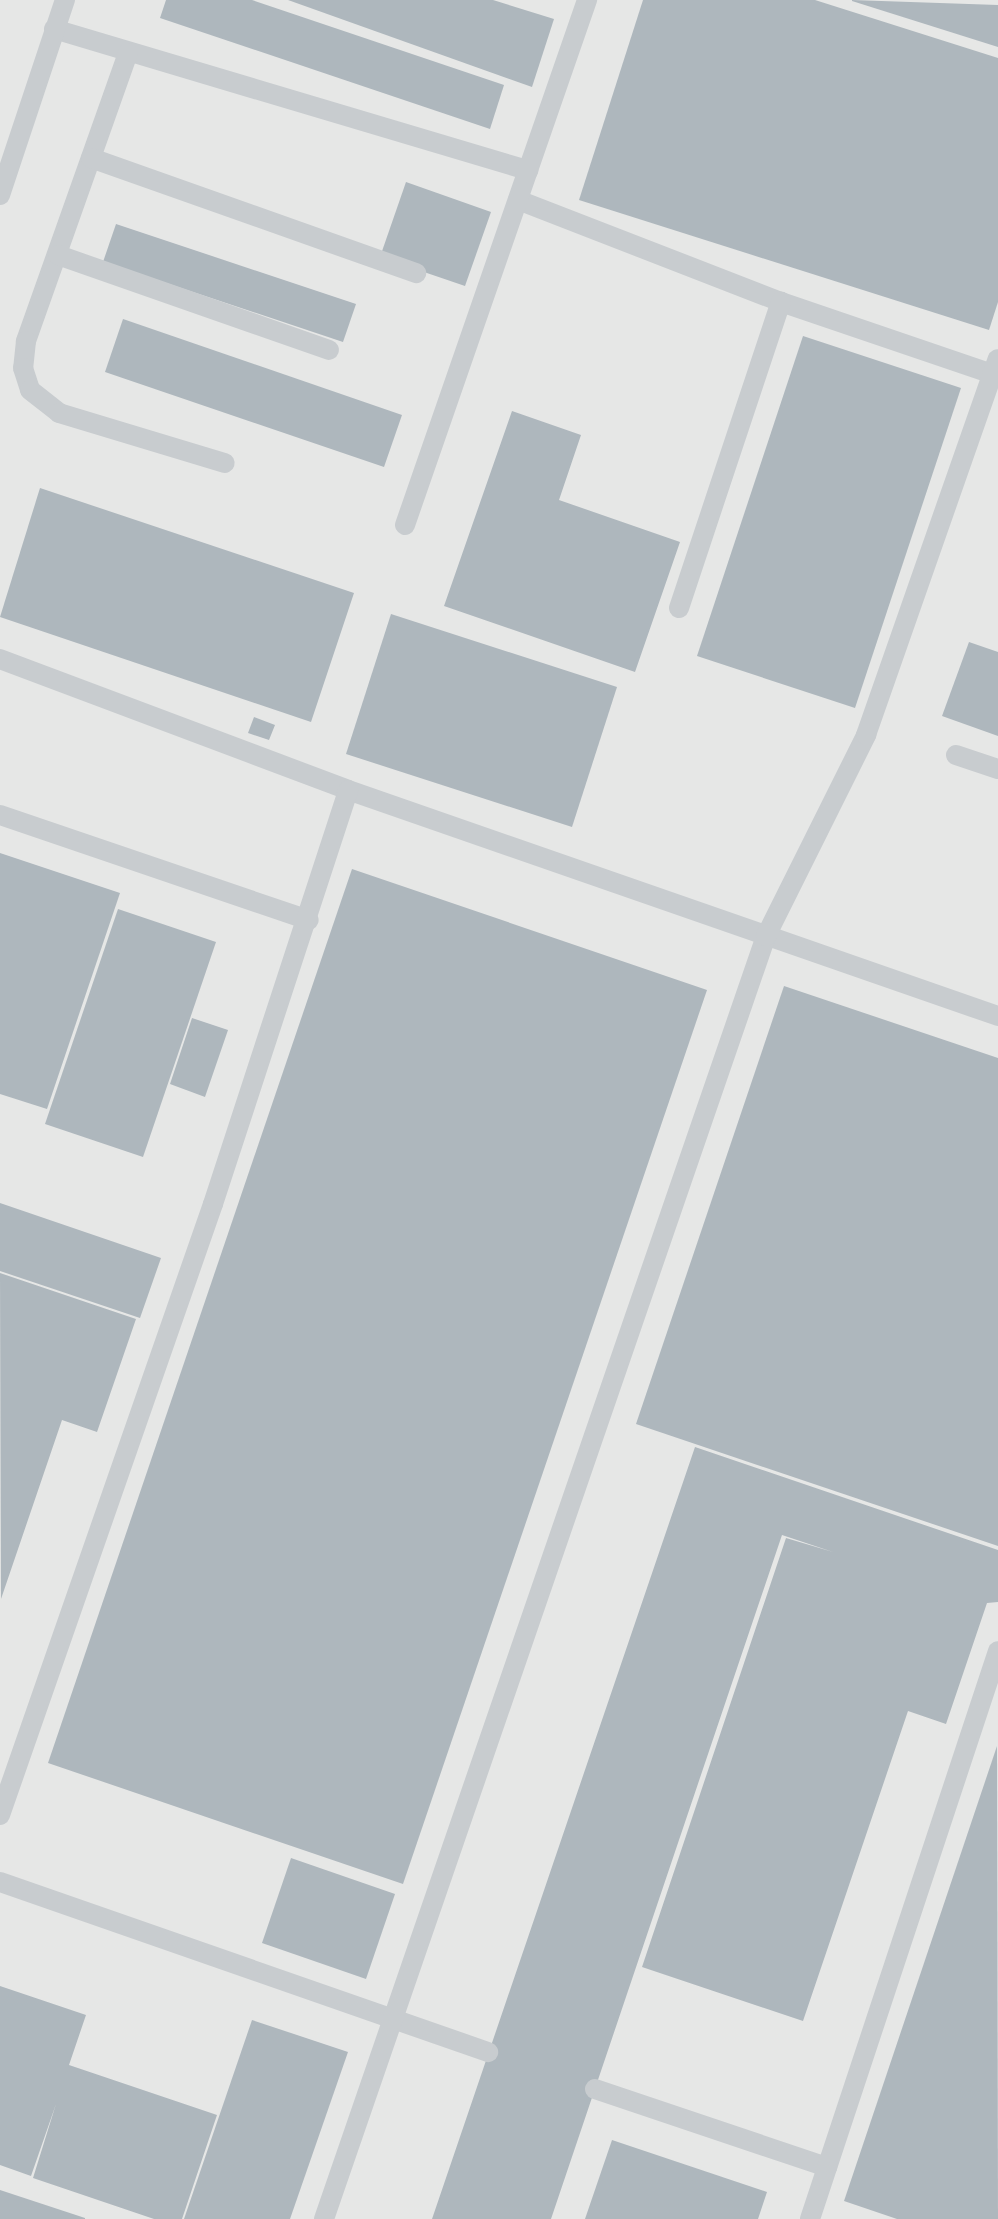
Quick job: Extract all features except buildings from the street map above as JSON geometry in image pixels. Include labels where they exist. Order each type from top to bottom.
[{"type":"lane","points":[[0,195],[65,0]]},
{"type":"lane","points":[[406,524],[586,0]]},
{"type":"lane","points":[[54,29],[528,170]]},
{"type":"lane","points":[[128,53],[26,340],[22,368],[30,390],[59,413],[226,463]]},
{"type":"lane","points":[[91,158],[416,272]]},
{"type":"lane","points":[[324,2219],[766,936],[866,736],[995,366],[781,302],[518,200]]},
{"type":"lane","points":[[58,254],[329,350]]},
{"type":"lane","points":[[678,608],[781,302]]},
{"type":"lane","points":[[0,659],[348,790],[998,1016]]},
{"type":"lane","points":[[956,755],[998,769]]},
{"type":"lane","points":[[0,1815],[310,920],[348,790]]},
{"type":"lane","points":[[0,815],[310,920]]},
{"type":"lane","points":[[810,2219],[998,1651]]},
{"type":"lane","points":[[0,1882],[488,2052]]},
{"type":"lane","points":[[595,2088],[827,2167]]},
{"type":"shaded area","points":[[0,0],[998,0],[998,2219],[0,2219]]}]
